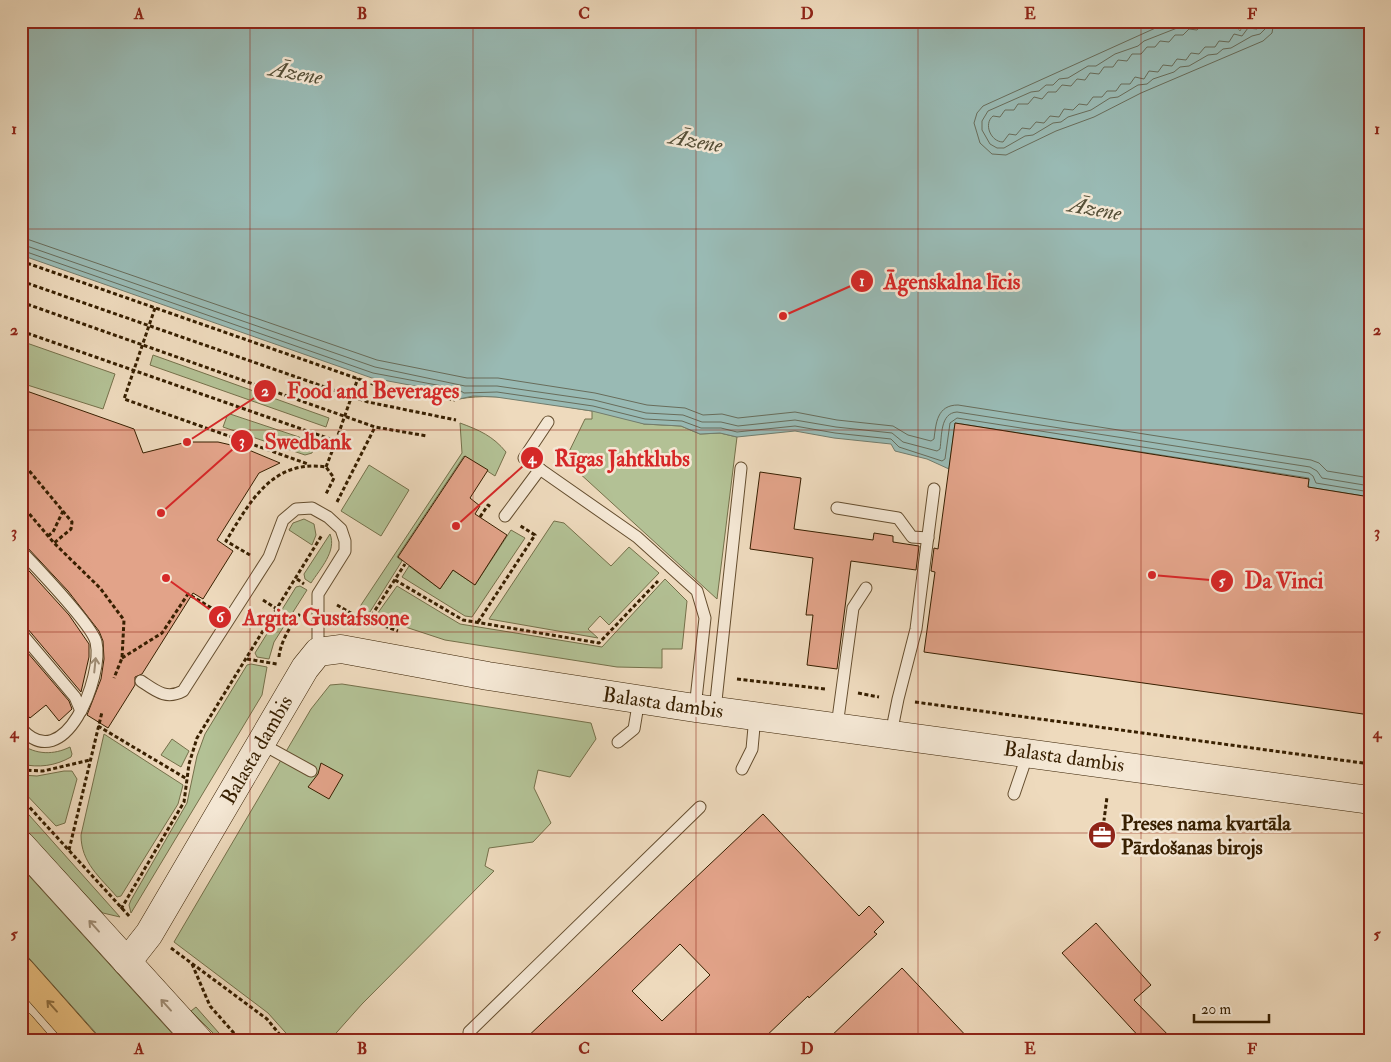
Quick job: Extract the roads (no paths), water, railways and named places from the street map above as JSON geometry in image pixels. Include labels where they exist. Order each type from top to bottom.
[{"type":"main road","points":[[21,971],[83,1041]]},
{"type":"main road","points":[[21,1025],[35,1041]]},
{"type":"street","name":"Balasta dambis","points":[[127,962],[149,934],[305,668],[318,652],[341,649],[488,676],[705,709],[1370,800]]},
{"type":"street","points":[[21,845],[199,1041]]},
{"type":"lane","points":[[548,422],[524,458],[637,537],[697,591],[705,618],[705,709]]},
{"type":"lane","points":[[705,709],[741,468]]},
{"type":"lane","points":[[505,516],[540,469]]},
{"type":"lane","points":[[891,734],[916,629],[934,489]]},
{"type":"lane","points":[[140,681],[159,694],[173,696],[183,691],[269,557],[283,520],[296,509],[312,508],[328,517],[341,529],[345,541],[345,551],[318,594],[318,652]]},
{"type":"lane","points":[[837,508],[898,518],[912,536],[928,538]]},
{"type":"lane","points":[[21,551],[83,621],[96,642],[96,668],[88,698],[73,727],[62,736],[47,741],[37,740],[21,728]]},
{"type":"lane","points":[[837,726],[853,608],[866,588]]},
{"type":"lane","points":[[21,633],[75,697],[81,711]]},
{"type":"lane","points":[[618,742],[634,729],[639,699]]},
{"type":"lane","points":[[742,769],[752,749],[756,716]]},
{"type":"lane","points":[[262,744],[311,771]]},
{"type":"lane","points":[[1014,794],[1028,752]]},
{"type":"lane","points":[[470,1041],[469,1032],[700,807]]},
{"type":"water","name":"Āzene","points":[[21,21],[1233,21],[1240,31],[1242,27],[1240,21],[1250,21],[1254,25],[1256,21],[1370,21],[1370,497],[1308,487],[1309,478],[955,423],[949,469],[927,459],[895,451],[891,444],[834,438],[795,431],[737,437],[720,433],[700,434],[681,426],[644,424],[592,411],[496,397],[473,396],[459,399],[458,394],[372,378],[21,255]]},
{"type":"place","name":"Āgenskalna līcis","points":[[783,316]]},
{"type":"place","name":"Food and Beverages","points":[[187,442]]},
{"type":"place","name":"Swedbank","points":[[161,513]]},
{"type":"place","name":"Rīgas Jahtklubs","points":[[456,526]]},
{"type":"place","name":"Da Vinci","points":[[1152,575]]},
{"type":"place","name":"Argita Gustafssone","points":[[166,578]]},
{"type":"place","name":"Preses nama kvartāla Pārdošanas birojs","points":[[1102,835]]}]
